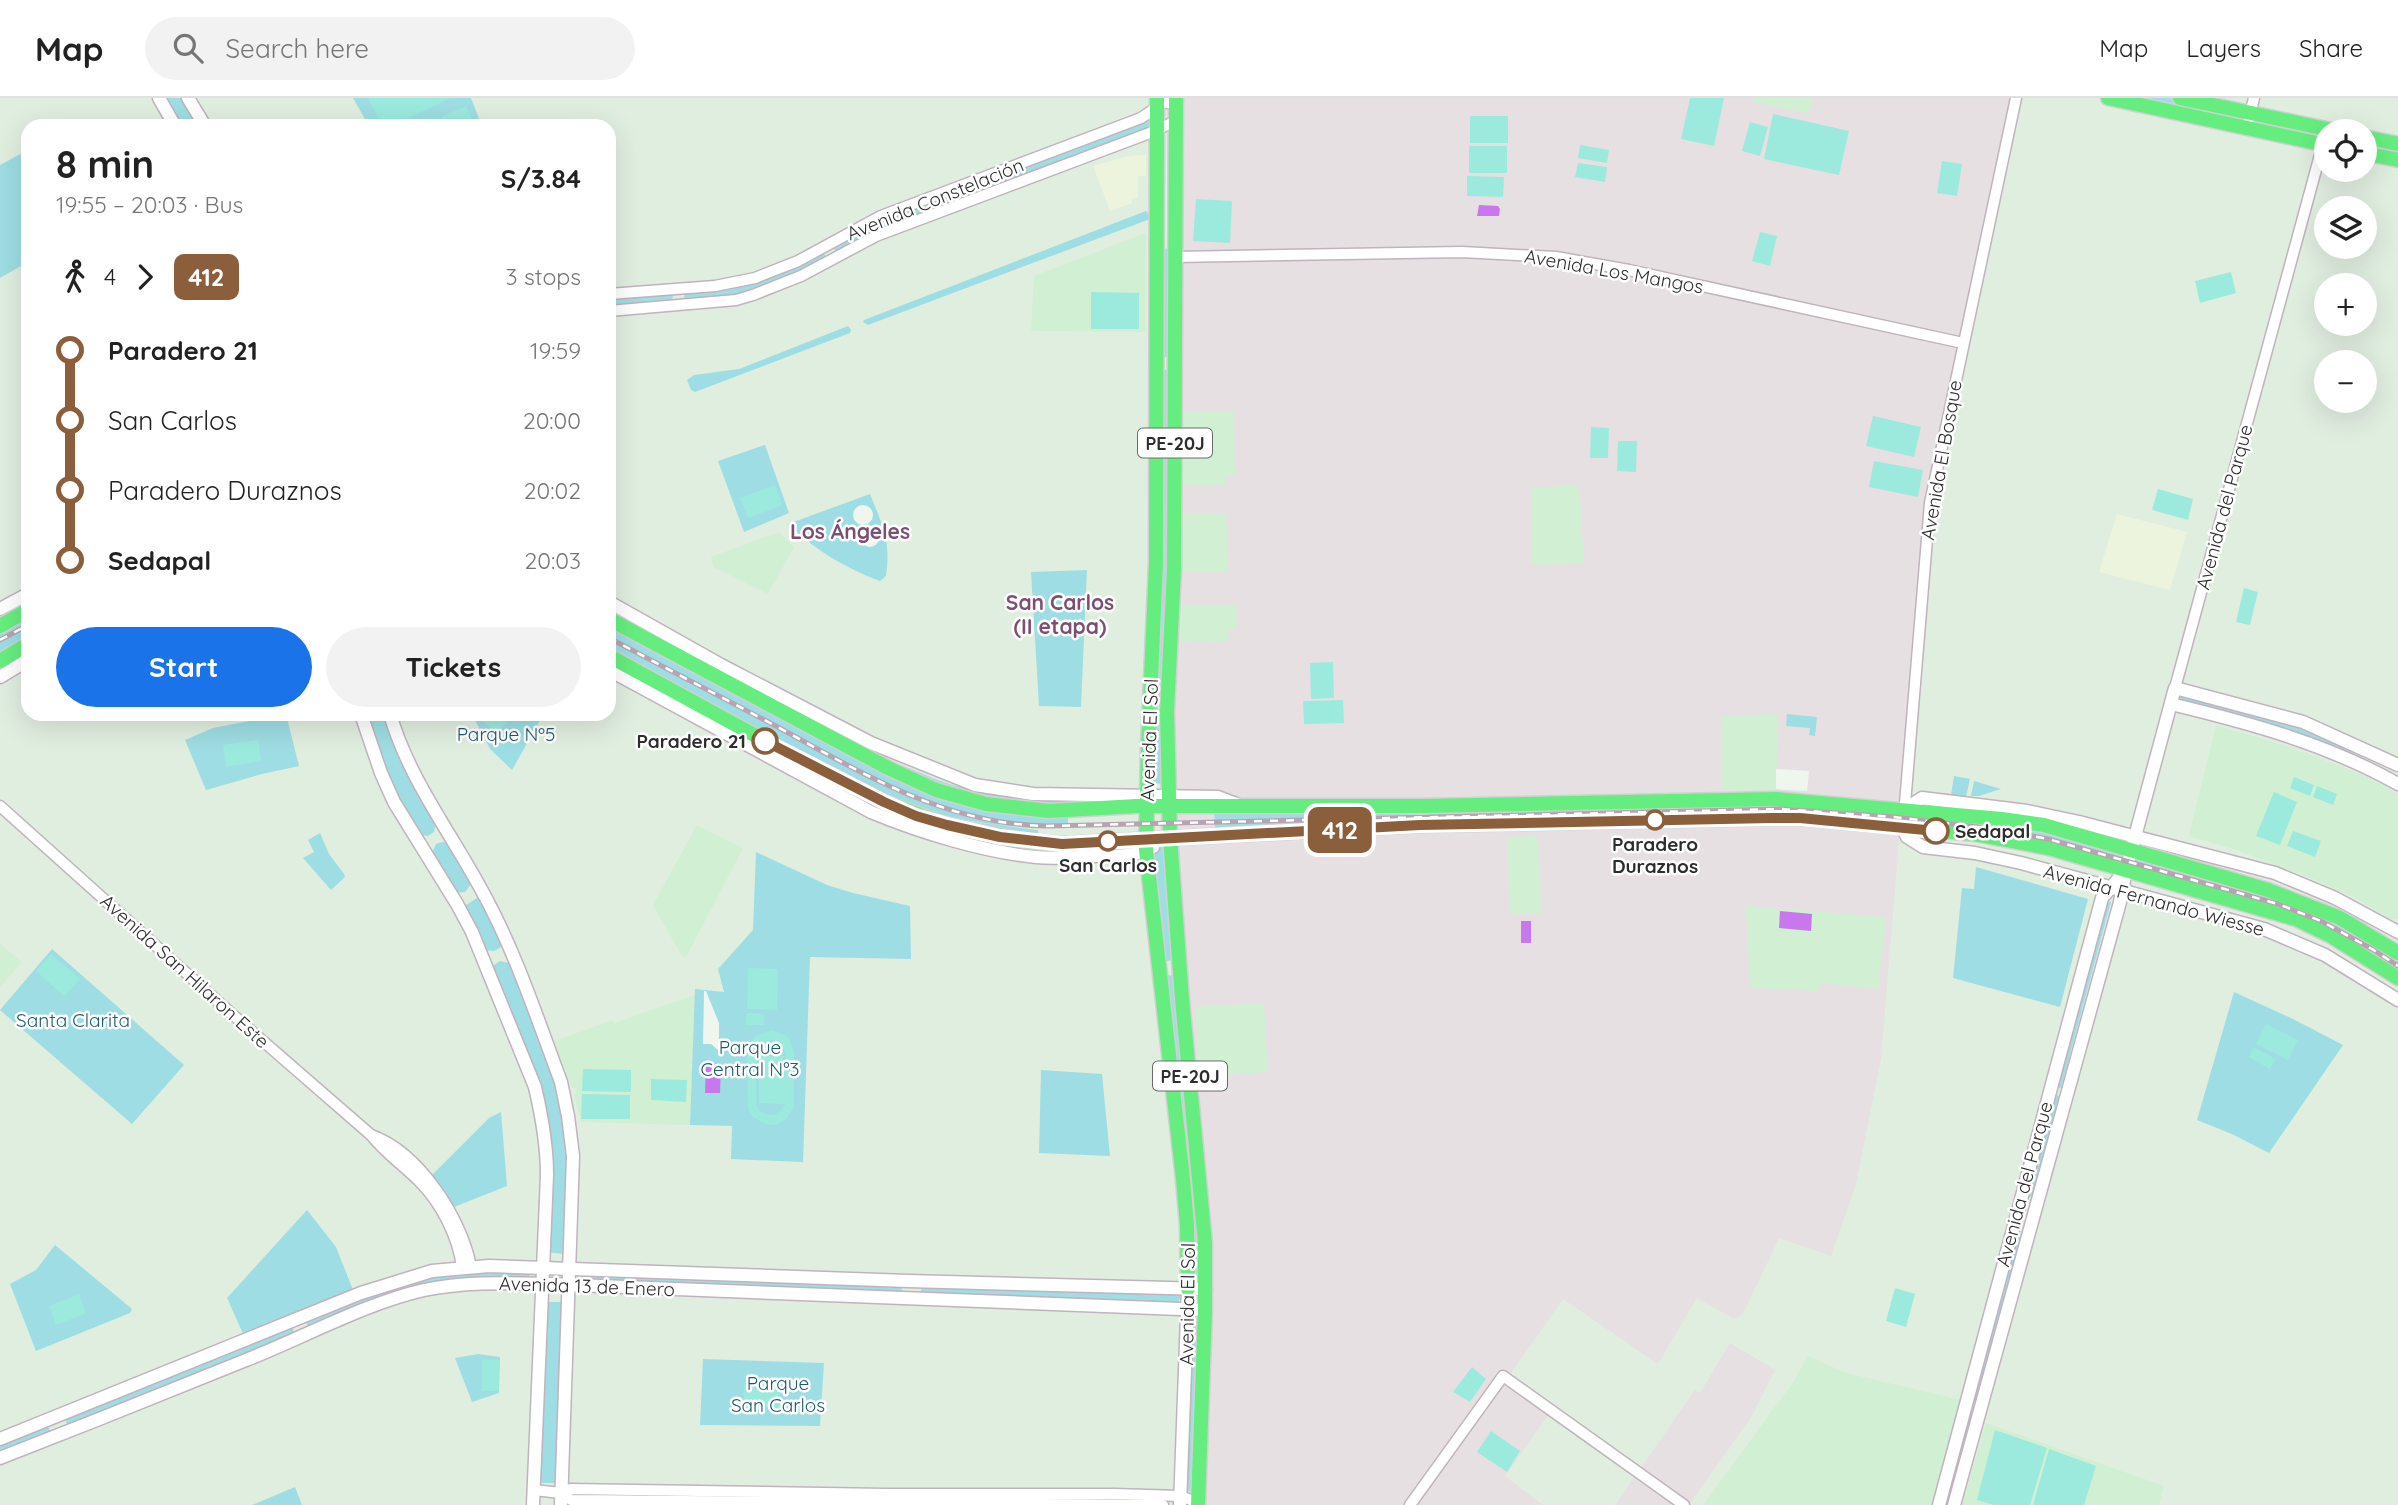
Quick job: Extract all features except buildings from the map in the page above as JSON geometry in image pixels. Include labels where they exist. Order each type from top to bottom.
[{"type":"main road","points":[[159,98],[171,119]]},
{"type":"main road","points":[[188,98],[201,119]]},
{"type":"main road","points":[[2108,98],[2314,142]]},
{"type":"main road","points":[[2180,98],[2314,126]]},
{"type":"main road","name":"Avenida El Sol","points":[[1176,101],[1174,570],[1167,679],[1168,801],[1179,968],[1204,1221],[1206,1289],[1198,1504]]},
{"type":"main road","name":"Avenida El Sol","points":[[1157,102],[1156,563],[1147,844],[1187,1225],[1188,1309],[1181,1502]]},
{"type":"main road","points":[[2377,140],[2398,144]]},
{"type":"main road","points":[[2377,156],[2398,160]]},
{"type":"main road","points":[[0,609],[21,598]]},
{"type":"main road","points":[[616,606],[851,733],[946,775],[975,785],[1033,794],[1147,801]]},
{"type":"main road","points":[[0,626],[21,614]]},
{"type":"main road","name":"Avenida Fernando Wiesse","points":[[616,623],[888,768],[936,790],[986,804],[1049,811],[1147,801],[1239,806],[1425,806],[1776,799],[1905,809],[2044,825],[2276,873],[2335,898],[2398,932]]},
{"type":"main road","points":[[0,661],[21,648]]},
{"type":"main road","name":"Avenida Fernando Wiesse","points":[[616,660],[884,802],[916,816],[947,825],[1027,841],[1062,844],[1147,844],[1170,838],[1420,825],[1800,818],[1835,821],[2006,839],[2049,848],[2262,908],[2311,925],[2398,978]]},
{"type":"main road","points":[[0,677],[21,664]]},
{"type":"main road","points":[[616,674],[871,811],[901,824],[957,840],[1036,857],[1112,856],[1147,844]]},
{"type":"main road","points":[[2175,688],[2303,722],[2398,765]]},
{"type":"main road","name":"Avenida del Parque","points":[[1954,1505],[2116,889],[2126,870],[2175,688]]},
{"type":"main road","points":[[2171,704],[2299,738],[2398,784]]},
{"type":"main road","points":[[363,721],[394,802],[472,932],[535,1087],[544,1126],[547,1162],[544,1268],[533,1505]]},
{"type":"main road","points":[[392,721],[415,779],[482,890],[509,948],[561,1082],[569,1116],[573,1156],[561,1499]]},
{"type":"main road","points":[[1714,801],[1715,819]]},
{"type":"main road","points":[[1835,821],[1836,804]]},
{"type":"main road","name":"Avenida Fernando Wiesse","points":[[1903,828],[1907,837],[1923,847],[1975,853],[2021,863],[2276,933],[2325,955],[2398,1000]]},
{"type":"main road","name":"Avenida Fernando Wiesse","points":[[2133,842],[2317,907],[2398,953]]},
{"type":"main road","name":"Avenida del Parque","points":[[1939,1505],[2103,896],[2116,889]]},
{"type":"main road","points":[[1159,971],[1179,968]]},
{"type":"main road","name":"Avenida 13 de Enero","points":[[0,1439],[361,1293],[414,1275],[467,1267],[1206,1289]]},
{"type":"main road","name":"Avenida 13 de Enero","points":[[0,1458],[403,1295],[443,1286],[543,1284],[1205,1310]]},
{"type":"street","name":"Avenida El Bosque","points":[[1903,828],[1930,505],[2016,98]]},
{"type":"street","points":[[2248,128],[2254,98]]},
{"type":"street","name":"Avenida Constelación","points":[[616,293],[715,286],[755,278],[798,261],[881,216],[1141,118],[1157,102],[1176,101]]},
{"type":"street","name":"Avenida Constelación","points":[[616,310],[736,300],[763,292],[801,276],[876,236],[1176,121]]},
{"type":"street","name":"Avenida del Parque","points":[[2175,688],[2314,181]]},
{"type":"street","name":"Avenida Los Mangos","points":[[1175,257],[1462,251],[1556,257],[1629,270],[1963,343]]},
{"type":"street","name":"Avenida San Hilaron Este","points":[[0,806],[233,1016],[371,1135],[385,1140],[424,1175],[456,1222],[467,1267]]},
{"type":"street","points":[[1410,1505],[1503,1376],[1684,1505]]},
{"type":"street","points":[[561,1499],[570,1489],[884,1494],[1114,1494],[1198,1504]]},
{"type":"street","points":[[534,1490],[571,1500],[1163,1505]]},
{"type":"shaded area","points":[[1169,98],[2013,98],[1928,491],[1881,1059],[1856,1184],[1831,1256],[1779,1238],[1743,1314],[1734,1319],[1697,1298],[1658,1364],[1563,1299],[1506,1380],[1550,1413],[1505,1476],[1543,1505],[1190,1505],[1197,1222],[1159,855]]},
{"type":"shaded area","points":[[1754,98],[1813,98],[1809,113],[1753,102]]},
{"type":"shaded area","points":[[1146,155],[1146,176],[1138,176],[1138,198],[1132,198],[1132,203],[1110,211],[1093,166],[1124,157]]},
{"type":"shaded area","points":[[1479,205],[1498,206],[1499,216],[1477,216]]},
{"type":"shaded area","points":[[1146,233],[1145,332],[1031,331],[1034,276]]},
{"type":"shaded area","points":[[1181,412],[1234,412],[1235,476],[1226,476],[1226,485],[1182,485]]},
{"type":"shaded area","points":[[1577,485],[1584,563],[1531,565],[1532,488]]},
{"type":"shaded area","points":[[863,505],[870,508],[873,515],[870,522],[863,525],[856,522],[853,515],[856,508]]},
{"type":"shaded area","points":[[1182,513],[1226,513],[1228,572],[1182,572],[1181,523],[1185,522]]},
{"type":"shaded area","points":[[2117,514],[2187,532],[2170,590],[2099,572]]},
{"type":"shaded area","points":[[870,529],[876,532],[879,538],[876,544],[870,547],[864,544],[861,538],[864,532]]},
{"type":"shaded area","points":[[779,532],[794,547],[768,594],[713,567],[711,557]]},
{"type":"shaded area","points":[[1236,605],[1237,630],[1227,630],[1227,641],[1175,642],[1177,606]]},
{"type":"shaded area","points":[[1778,714],[1776,789],[1721,790],[1722,716]]},
{"type":"shaded area","points":[[2216,725],[2294,748],[2367,777],[2398,794],[2398,919],[2391,919],[2357,899],[2313,879],[2236,850],[2189,836]]},
{"type":"shaded area","points":[[1776,769],[1809,771],[1807,791],[1776,789]]},
{"type":"shaded area","points":[[697,825],[743,848],[686,957],[682,956],[653,905]]},
{"type":"shaded area","points":[[1538,836],[1541,914],[1510,914],[1507,837]]},
{"type":"shaded area","points":[[1746,906],[1886,917],[1878,989],[1820,983],[1818,991],[1750,988]]},
{"type":"shaded area","points":[[1780,911],[1812,914],[1811,931],[1779,928]]},
{"type":"shaded area","points":[[1521,921],[1531,921],[1531,943],[1521,943]]},
{"type":"shaded area","points":[[0,944],[22,962],[0,987]]},
{"type":"shaded area","points":[[704,991],[719,1023],[719,1043],[722,1045],[718,1050],[711,1044],[703,1044]]},
{"type":"shaded area","points":[[695,995],[690,1125],[581,1122],[574,1095],[576,1088],[572,1088],[554,1041]]},
{"type":"shaded area","points":[[1264,1003],[1268,1072],[1199,1076],[1195,1007]]},
{"type":"shaded area","points":[[706,1063],[721,1064],[720,1093],[705,1093]]},
{"type":"shaded area","points":[[1730,1343],[1775,1370],[1752,1416],[1689,1505],[1615,1505],[1695,1390],[1700,1393]]},
{"type":"shaded area","points":[[1808,1356],[1846,1373],[1961,1400],[1931,1505],[1703,1505],[1794,1381]]},
{"type":"shaded area","points":[[1986,1423],[2164,1486],[2159,1505],[1962,1505]]},
{"type":"green space","points":[[162,98],[185,98],[197,119],[175,119]]},
{"type":"green space","points":[[353,98],[471,98],[479,119],[365,119]]},
{"type":"green space","points":[[368,98],[451,98],[406,119],[378,119]]},
{"type":"green space","points":[[1690,98],[1724,98],[1714,146],[1681,139]]},
{"type":"green space","points":[[2129,98],[2169,98],[2242,113],[2243,119],[2241,122]]},
{"type":"green space","points":[[466,106],[472,119],[442,119],[441,117]]},
{"type":"green space","points":[[1773,114],[1849,131],[1839,175],[1764,159]]},
{"type":"green space","points":[[1470,116],[1508,116],[1508,143],[1470,143]]},
{"type":"green space","points":[[1150,118],[1152,128],[836,252],[833,247],[874,223]]},
{"type":"green space","points":[[1750,122],[1768,127],[1760,156],[1742,151]]},
{"type":"green space","points":[[1580,145],[1609,150],[1607,163],[1578,158]]},
{"type":"green space","points":[[1469,146],[1507,146],[1507,173],[1469,173]]},
{"type":"green space","points":[[21,154],[21,266],[0,278],[0,165]]},
{"type":"green space","points":[[1942,161],[1962,164],[1957,196],[1937,193]]},
{"type":"green space","points":[[1578,163],[1607,167],[1605,182],[1575,177]]},
{"type":"green space","points":[[1467,176],[1504,177],[1503,197],[1467,196]]},
{"type":"green space","points":[[1196,199],[1232,201],[1230,243],[1193,241]]},
{"type":"green space","points":[[1146,211],[1150,219],[868,325],[863,322],[864,320]]},
{"type":"green space","points":[[1760,232],[1777,236],[1770,266],[1752,261]]},
{"type":"green space","points":[[1170,248],[1170,357],[1163,357],[1163,249]]},
{"type":"green space","points":[[823,252],[827,258],[824,261],[741,296],[687,302],[683,299],[686,292],[716,290]]},
{"type":"green space","points":[[2231,272],[2236,293],[2200,303],[2195,281]]},
{"type":"green space","points":[[1091,292],[1139,293],[1139,329],[1091,329]]},
{"type":"green space","points":[[673,295],[672,303],[616,307],[616,297]]},
{"type":"green space","points":[[848,326],[850,333],[695,392],[691,390],[687,380],[694,375],[739,369]]},
{"type":"green space","points":[[1163,370],[1170,370],[1170,584],[1163,699],[1155,702]]},
{"type":"green space","points":[[1873,416],[1921,427],[1914,457],[1866,446]]},
{"type":"green space","points":[[1591,427],[1609,428],[1608,458],[1590,458]]},
{"type":"green space","points":[[1618,441],[1637,441],[1636,472],[1617,471]]},
{"type":"green space","points":[[765,445],[789,513],[744,532],[718,461]]},
{"type":"green space","points":[[1874,461],[1923,470],[1918,497],[1869,487]]},
{"type":"green space","points":[[775,485],[782,505],[748,518],[740,498]]},
{"type":"green space","points":[[2158,489],[2193,499],[2188,520],[2152,510]]},
{"type":"green space","points":[[870,494],[887,543],[886,576],[880,581],[831,557],[788,524]]},
{"type":"green space","points":[[1087,570],[1081,707],[1039,706],[1031,572]]},
{"type":"green space","points":[[2244,588],[2258,592],[2250,625],[2236,622]]},
{"type":"green space","points":[[21,619],[21,643],[0,655],[0,630]]},
{"type":"green space","points":[[616,627],[918,787],[1046,817],[1068,818],[1068,828],[1032,828],[978,822],[926,810],[859,781],[616,653]]},
{"type":"green space","points":[[1333,662],[1334,698],[1311,699],[1310,663]]},
{"type":"green space","points":[[2179,695],[2308,730],[2356,750],[2351,757],[2179,701]]},
{"type":"green space","points":[[1343,700],[1344,723],[1304,724],[1303,701]]},
{"type":"green space","points":[[1787,714],[1817,717],[1815,736],[1809,735],[1810,728],[1786,726]]},
{"type":"green space","points":[[1153,717],[1163,718],[1165,784],[1151,783]]},
{"type":"green space","points":[[250,721],[288,721],[299,766],[206,790],[185,740],[213,728]]},
{"type":"green space","points":[[367,721],[389,721],[436,823],[434,832],[428,836],[417,834],[397,801]]},
{"type":"green space","name":"Parque Nº5","points":[[476,721],[540,721],[512,770],[490,749]]},
{"type":"green space","points":[[481,721],[507,721],[499,733]]},
{"type":"green space","points":[[258,740],[261,761],[226,767],[223,745]]},
{"type":"green space","points":[[909,768],[934,779],[980,792],[1043,799],[1126,803],[1042,806],[964,796],[906,774]]},
{"type":"green space","points":[[1954,776],[1970,779],[1966,796],[1951,795]]},
{"type":"green space","points":[[2294,777],[2314,785],[2310,796],[2290,788]]},
{"type":"green space","points":[[1974,781],[2001,789],[1971,796]]},
{"type":"green space","points":[[2317,786],[2337,794],[2333,805],[2313,797]]},
{"type":"green space","points":[[2274,792],[2297,802],[2280,845],[2256,836]]},
{"type":"green space","points":[[1655,808],[1655,814],[1428,819],[1428,813]]},
{"type":"green space","points":[[1214,813],[1417,813],[1417,820],[1414,821],[1215,828]]},
{"type":"green space","points":[[1920,817],[2026,825],[2124,850],[2124,864],[1919,825]]},
{"type":"green space","points":[[973,822],[1038,830],[1038,837],[970,827]]},
{"type":"green space","points":[[2293,831],[2321,841],[2315,857],[2287,846]]},
{"type":"green space","points":[[320,833],[329,854],[345,877],[331,890],[303,858],[314,852],[308,840]]},
{"type":"green space","points":[[448,843],[472,883],[465,892],[454,893],[431,855],[436,844]]},
{"type":"green space","points":[[1162,845],[1174,959],[1165,962],[1154,847]]},
{"type":"green space","name":"Parque Central N°3","points":[[756,852],[827,885],[910,906],[911,959],[810,957],[803,1162],[731,1159],[732,1126],[690,1125],[695,989],[724,992],[718,969],[753,930]]},
{"type":"green space","points":[[2133,857],[2296,905],[2293,913],[2132,867]]},
{"type":"green space","points":[[1976,867],[2088,899],[2060,1007],[1953,978],[1962,888],[1974,889]]},
{"type":"green space","points":[[477,898],[482,899],[503,941],[500,948],[494,951],[484,950],[464,910],[466,905]]},
{"type":"green space","points":[[2105,901],[2111,902],[2061,1088],[2056,1087]]},
{"type":"green space","points":[[2304,906],[2398,957],[2398,975],[2299,915],[2301,907]]},
{"type":"green space","name":"Santa Clarita","points":[[52,949],[184,1065],[132,1124],[0,1010]]},
{"type":"green space","points":[[51,954],[80,979],[64,996],[36,971]]},
{"type":"green space","points":[[500,961],[513,964],[554,1073],[568,1135],[564,1254],[546,1252],[549,1148],[491,971]]},
{"type":"green space","points":[[748,968],[778,969],[777,1010],[747,1009]]},
{"type":"green space","points":[[1168,975],[1177,977],[1200,1208],[1199,1280],[1193,1278],[1166,978]]},
{"type":"green space","points":[[2234,992],[2343,1045],[2269,1153],[2197,1120]]},
{"type":"green space","points":[[746,1013],[764,1014],[764,1025],[746,1025]]},
{"type":"green space","points":[[2266,1024],[2298,1040],[2288,1060],[2256,1044]]},
{"type":"green space","points":[[773,1030],[788,1037],[794,1051],[794,1107],[785,1120],[776,1125],[765,1124],[753,1117],[748,1109],[747,1049],[755,1036]],"holes":[[[774,1040],[779,1043],[786,1056],[785,1078],[784,1056],[759,1056],[759,1103],[785,1104],[779,1112],[767,1115],[756,1105],[756,1052],[764,1041]]]},
{"type":"green space","points":[[2254,1047],[2276,1059],[2270,1069],[2249,1057]]},
{"type":"green space","points":[[583,1069],[631,1070],[631,1092],[582,1091]]},
{"type":"green space","points":[[1041,1070],[1102,1074],[1110,1156],[1039,1153]]},
{"type":"green space","points":[[651,1079],[687,1080],[686,1102],[651,1100]]},
{"type":"green space","points":[[582,1094],[630,1095],[630,1119],[581,1119]]},
{"type":"green space","points":[[2054,1094],[2059,1096],[2032,1197],[2027,1195]]},
{"type":"green space","points":[[501,1112],[507,1186],[454,1207],[432,1175],[489,1118]]},
{"type":"green space","points":[[307,1210],[336,1247],[353,1290],[245,1338],[227,1298]]},
{"type":"green space","points":[[2016,1233],[2022,1234],[1975,1404],[1971,1403]]},
{"type":"green space","points":[[55,1245],[132,1309],[130,1313],[36,1351],[10,1284],[36,1270]]},
{"type":"green space","points":[[473,1270],[530,1273],[529,1280],[450,1282],[308,1328],[306,1322],[307,1319],[407,1282]]},
{"type":"green space","points":[[585,1272],[901,1286],[902,1291],[900,1294],[581,1279]]},
{"type":"green space","points":[[921,1287],[1180,1294],[1180,1299],[1177,1303],[924,1294],[921,1293]]},
{"type":"green space","points":[[1895,1288],[1915,1294],[1906,1327],[1886,1321]]},
{"type":"green space","points":[[79,1294],[86,1313],[56,1325],[49,1306]]},
{"type":"green space","points":[[546,1302],[564,1302],[556,1483],[542,1483],[540,1479]]},
{"type":"green space","points":[[1199,1319],[1193,1493],[1185,1489],[1191,1323]]},
{"type":"green space","points":[[293,1327],[294,1336],[67,1426],[65,1416]]},
{"type":"green space","points":[[478,1354],[500,1357],[499,1393],[472,1402],[455,1358]]},
{"type":"green space","points":[[482,1359],[499,1360],[499,1391],[482,1391]]},
{"type":"green space","name":"Parque San Carlos","points":[[703,1359],[824,1363],[820,1426],[700,1425]]},
{"type":"green space","points":[[1472,1367],[1486,1379],[1470,1402],[1453,1392]]},
{"type":"green space","points":[[744,1384],[780,1384],[780,1407],[744,1406]]},
{"type":"green space","points":[[1969,1408],[1974,1409],[1948,1505],[1943,1505]]},
{"type":"green space","points":[[46,1424],[51,1432],[0,1454],[0,1442]]},
{"type":"green space","points":[[1995,1430],[2047,1448],[2030,1505],[1994,1505],[1977,1500]]},
{"type":"green space","points":[[1491,1431],[1520,1451],[1507,1472],[1477,1452]]},
{"type":"green space","points":[[2049,1449],[2096,1466],[2084,1505],[2033,1505]]},
{"type":"green space","points":[[295,1487],[302,1505],[252,1505]]},
{"type":"railway","points":[[0,640],[21,629]]},
{"type":"railway","points":[[616,642],[904,793],[938,806],[1009,823],[1047,826],[1781,809],[1894,817],[1994,829],[2048,839],[2278,904],[2321,921],[2398,966]]},
{"type":"bus line","name":"412","points":[[765,741],[916,816],[1000,837],[1062,844],[1420,825],[1772,818],[1800,818],[1936,831]]},
{"type":"place","name":"Paradero 21","points":[[765,741]]},
{"type":"place","name":"Paradero Duraznos","points":[[1655,820]]},
{"type":"place","name":"Sedapal","points":[[1936,831]]},
{"type":"place","name":"San Carlos","points":[[1108,841]]},
{"type":"district","name":"Los Ángeles","points":[[850,531]]},
{"type":"district","name":"San Carlos (II etapa)","points":[[1060,614]]}]
